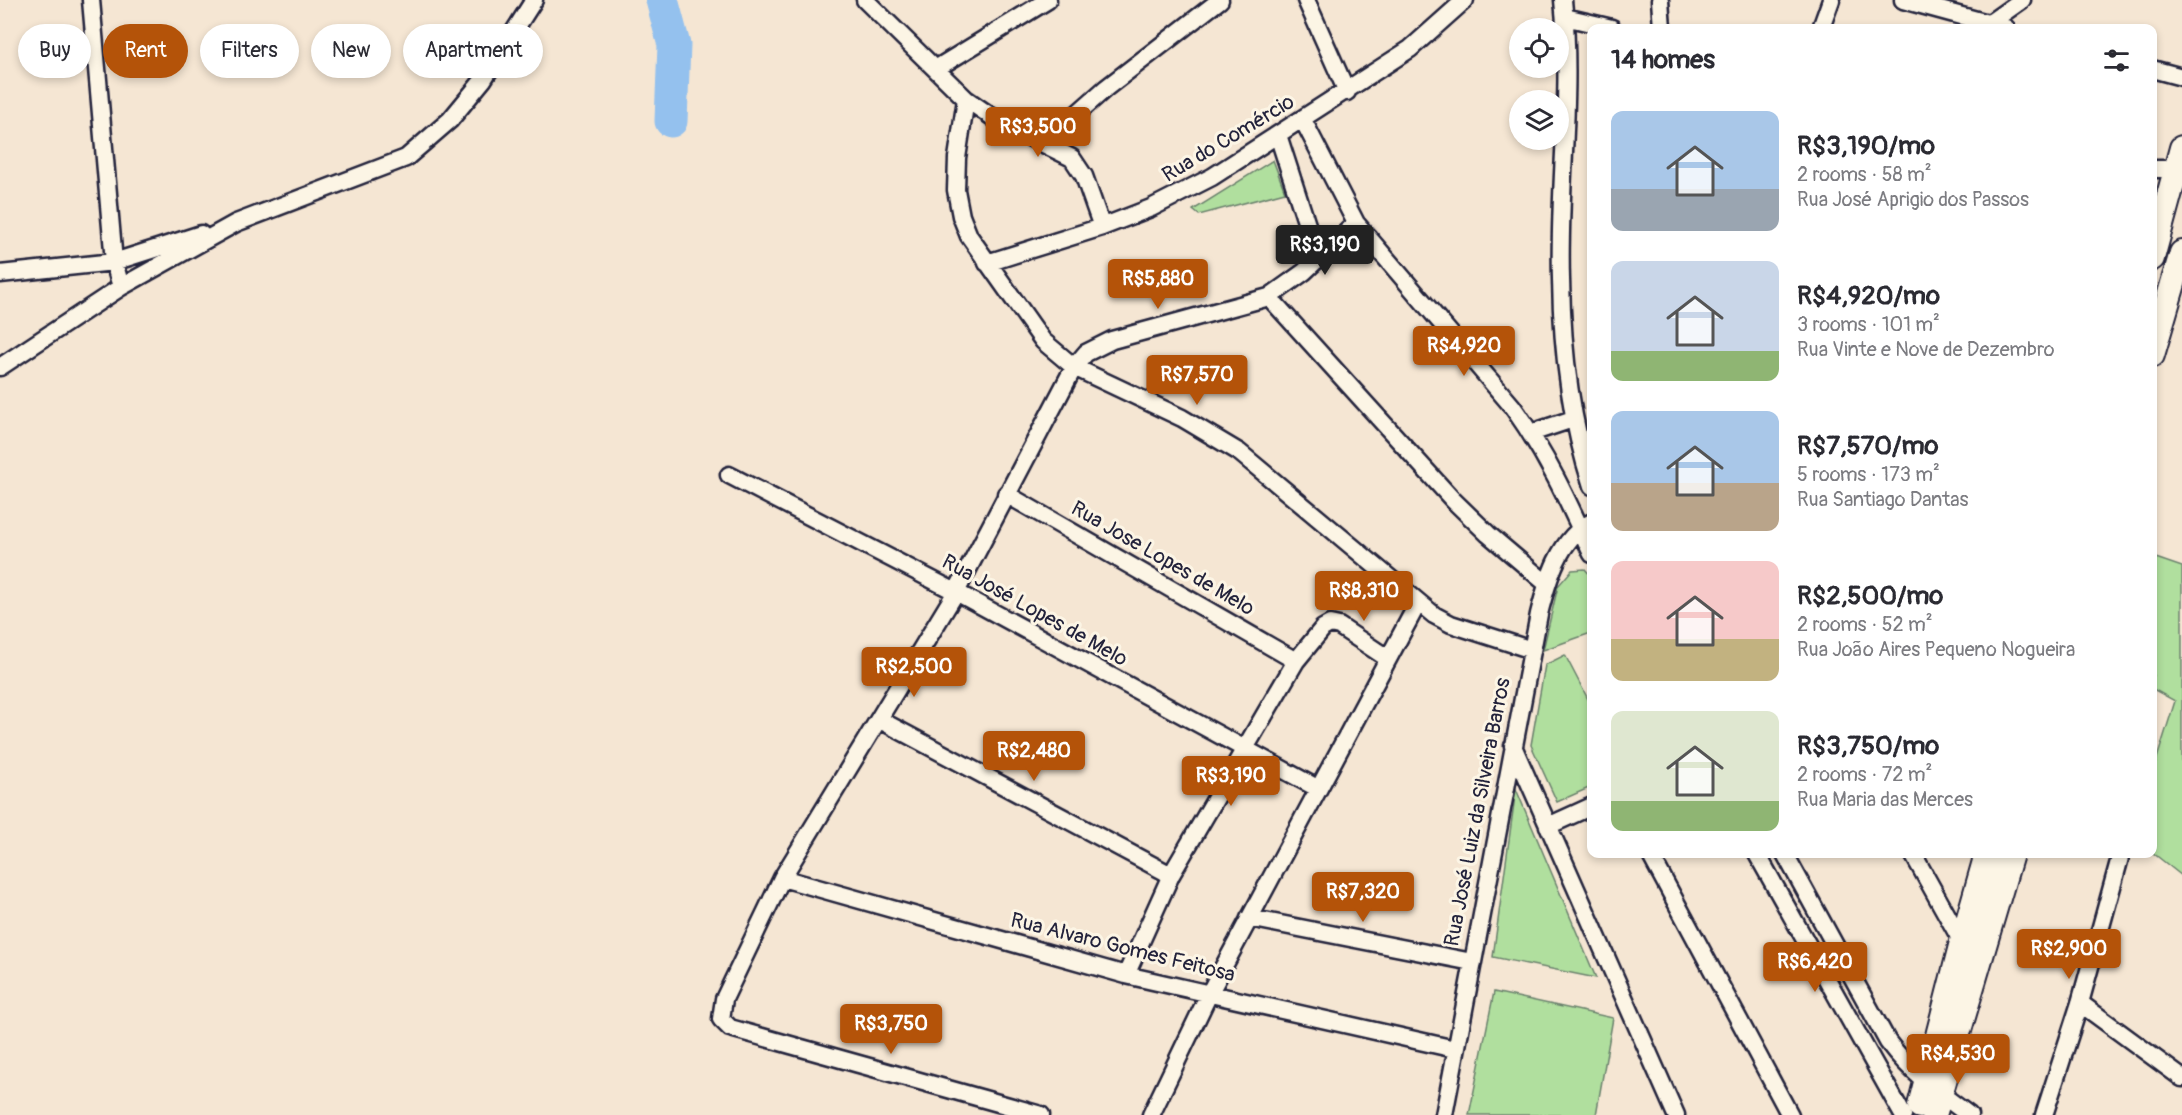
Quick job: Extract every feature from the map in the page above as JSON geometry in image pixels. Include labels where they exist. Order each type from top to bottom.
[{"type":"main road","points":[[2157,231],[2170,162]]},
{"type":"main road","points":[[2157,317],[2182,253]]},
{"type":"main road","points":[[1917,1115],[1934,1098],[1971,948],[1987,858]]},
{"type":"main road","points":[[1971,948],[2009,858]]},
{"type":"street","points":[[91,0],[114,262],[121,287]]},
{"type":"street","points":[[0,274],[114,262],[236,223],[406,158],[450,120],[483,80],[534,0]]},
{"type":"street","points":[[865,0],[937,68],[966,99],[1001,123],[1063,151],[1079,165],[1102,227]]},
{"type":"street","points":[[937,68],[1048,0]]},
{"type":"street","points":[[1306,0],[1347,92]]},
{"type":"street","name":"Rua do Comércio","points":[[987,263],[1102,227],[1151,208],[1212,177],[1347,92],[1410,49],[1465,0]]},
{"type":"street","points":[[1563,0],[1567,57],[1561,278],[1573,419],[1587,468]]},
{"type":"street","points":[[1660,0],[1662,24]]},
{"type":"street","points":[[1822,24],[1831,0]]},
{"type":"street","points":[[1903,0],[1988,24],[2022,0]]},
{"type":"street","points":[[1045,142],[1209,3]]},
{"type":"street","points":[[1565,17],[1595,24]]},
{"type":"street","points":[[2157,70],[2182,78]]},
{"type":"street","points":[[966,99],[957,158],[956,190],[961,216],[969,236],[1043,341],[1074,368],[1182,418],[1232,447],[1418,603],[1451,624],[1532,650]]},
{"type":"street","points":[[1303,120],[1356,223],[1512,406],[1531,433],[1586,525]]},
{"type":"street","points":[[1278,135],[1318,259]]},
{"type":"street","points":[[0,367],[121,287],[236,223]]},
{"type":"street","points":[[1041,1115],[730,1028],[721,1019],[721,1009],[782,878],[956,592],[1074,368],[1086,353],[1112,340],[1269,297],[1287,286],[1356,223]]},
{"type":"street","points":[[1269,297],[1453,500],[1488,534],[1547,584]]},
{"type":"street","points":[[1531,433],[1573,419]]},
{"type":"street","name":"Rua José Lopes de Melo","points":[[729,475],[956,592],[1317,788]]},
{"type":"street","name":"Rua Jose Lopes de Melo","points":[[1006,494],[1296,661]]},
{"type":"street","name":"Rua José Luiz da Silveira Barros","points":[[1444,1115],[1513,746],[1547,584],[1560,555],[1586,525]]},
{"type":"street","points":[[1151,1115],[1209,993],[1418,603]]},
{"type":"street","points":[[1126,975],[1171,875],[1296,661],[1323,628],[1330,624],[1339,626],[1387,658]]},
{"type":"street","points":[[880,720],[1171,875]]},
{"type":"street","points":[[1513,746],[1676,1115]]},
{"type":"street","points":[[1548,826],[1587,808]]},
{"type":"street","points":[[1652,858],[1790,1115]]},
{"type":"street","points":[[1759,858],[1903,1115]]},
{"type":"street","points":[[1787,858],[1888,1042],[1934,1098],[1969,1115]]},
{"type":"street","points":[[1915,858],[1971,948]]},
{"type":"street","points":[[2044,1115],[2080,1003],[2120,858]]},
{"type":"street","name":"Rua Alvaro Gomes Feitosa","points":[[782,878],[1126,975],[1455,1049]]},
{"type":"street","points":[[1249,918],[1472,962]]},
{"type":"street","points":[[2080,1003],[2182,1078]]},
{"type":"green space","points":[[1273,160],[1285,192],[1199,215],[1193,210]]},
{"type":"green space","points":[[2157,558],[2182,567],[2182,876],[2157,856],[2157,758],[2175,701],[2157,691]]},
{"type":"green space","points":[[1585,569],[1587,571],[1587,634],[1543,650],[1558,586],[1572,570]]},
{"type":"green space","points":[[1565,655],[1587,697],[1587,789],[1557,802],[1531,745],[1545,665]]},
{"type":"green space","points":[[1516,789],[1596,978],[1493,957]]},
{"type":"green space","points":[[1494,992],[1613,1018],[1596,1115],[1469,1115]]},
{"type":"waterway","points":[[662,0],[674,45],[671,121]]}]
